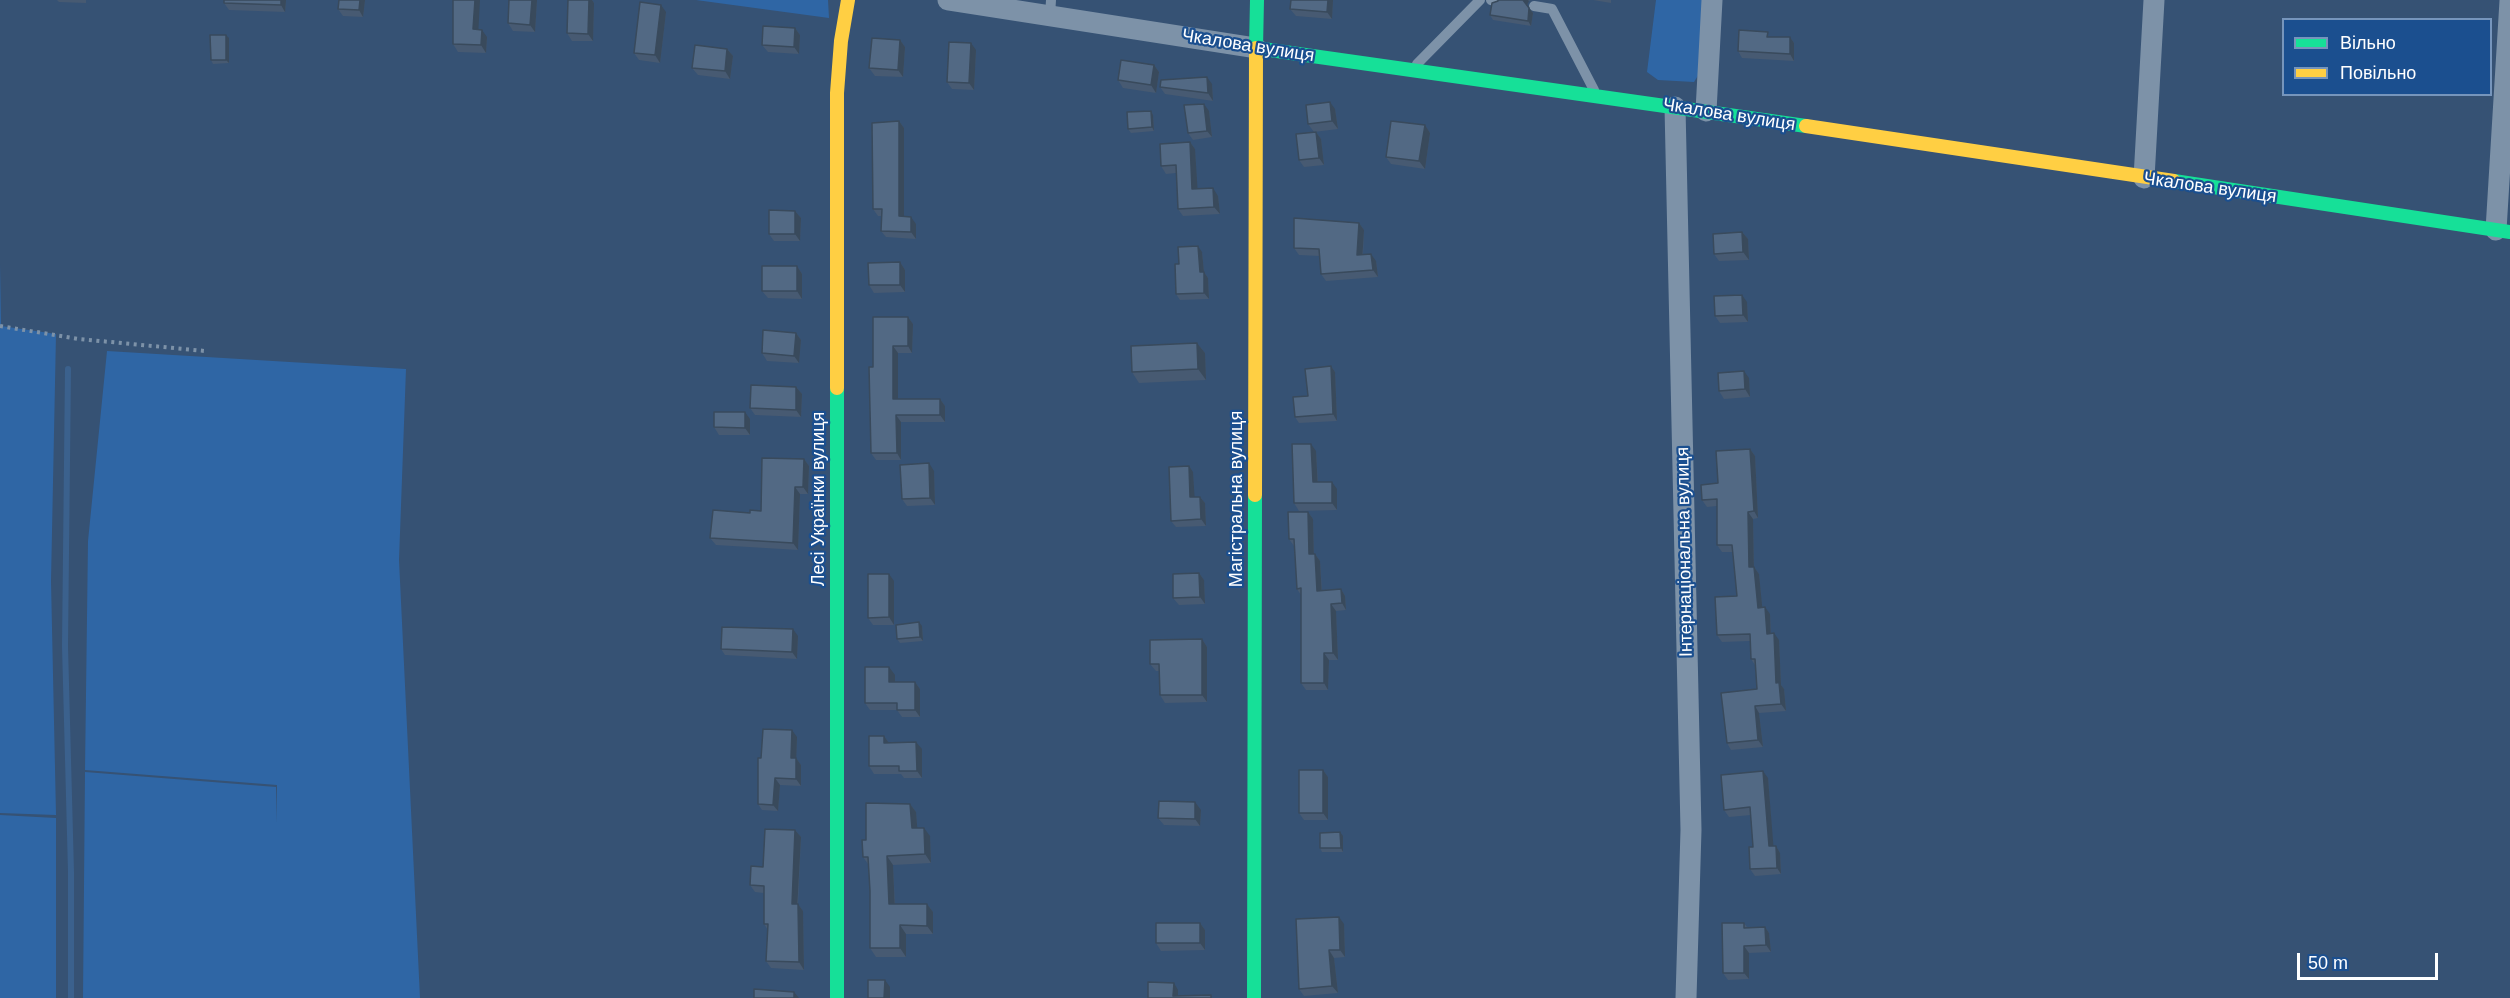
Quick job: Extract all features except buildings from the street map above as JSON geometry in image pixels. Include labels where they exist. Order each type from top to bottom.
[{"type":"main road","name":"Лесі Українки вулиця","points":[[837,998],[837,93],[841,41],[848,0]]},
{"type":"main road","name":"Магістральна вулиця","points":[[1254,998],[1257,0]]},
{"type":"main road","name":"Чкалова вулиця","points":[[1256,48],[1706,111],[2503,231]]},
{"type":"street","name":"Чкалова вулиця","points":[[948,0],[1051,8],[1256,48]]},
{"type":"street","points":[[1706,111],[1712,0]]},
{"type":"street","points":[[2144,178],[2154,0]]},
{"type":"street","points":[[2503,231],[2510,1]]},
{"type":"street","name":"Інтернаціональна вулиця","points":[[1675,107],[1691,830],[1686,998]]},
{"type":"lane","points":[[1411,70],[1480,0]]},
{"type":"lane","points":[[1491,0],[1496,1]]},
{"type":"lane","points":[[1534,6],[1552,9],[1597,96]]},
{"type":"path","points":[[0,326],[79,339],[205,351]]},
{"type":"shaded area","points":[[696,0],[828,0],[829,18]]},
{"type":"shaded area","points":[[1656,0],[1705,0],[1699,74],[1694,82],[1658,80],[1647,72]]},
{"type":"shaded area","points":[[0,264],[1,326],[56,334],[51,581],[56,815],[0,813]]},
{"type":"shaded area","points":[[107,351],[406,369],[399,560],[420,998],[83,998],[85,772],[276,787],[277,823],[277,785],[85,770],[88,541]]},
{"type":"shaded area","points":[[0,815],[56,818],[56,998],[0,998]]},
{"type":"waterway","points":[[68,369],[65,646],[71,872],[71,998]]},
{"type":"traffic: fast","points":[[1257,0],[1256,48],[1806,126]]},
{"type":"traffic: fast","points":[[2174,181],[2510,232]]},
{"type":"traffic: fast","points":[[837,388],[837,998]]},
{"type":"traffic: fast","points":[[1254,998],[1255,495]]},
{"type":"traffic: slow","points":[[837,388],[837,93],[841,41],[848,0]]},
{"type":"traffic: slow","points":[[1255,495],[1256,48]]},
{"type":"traffic: slow","points":[[1806,126],[2174,181]]}]
